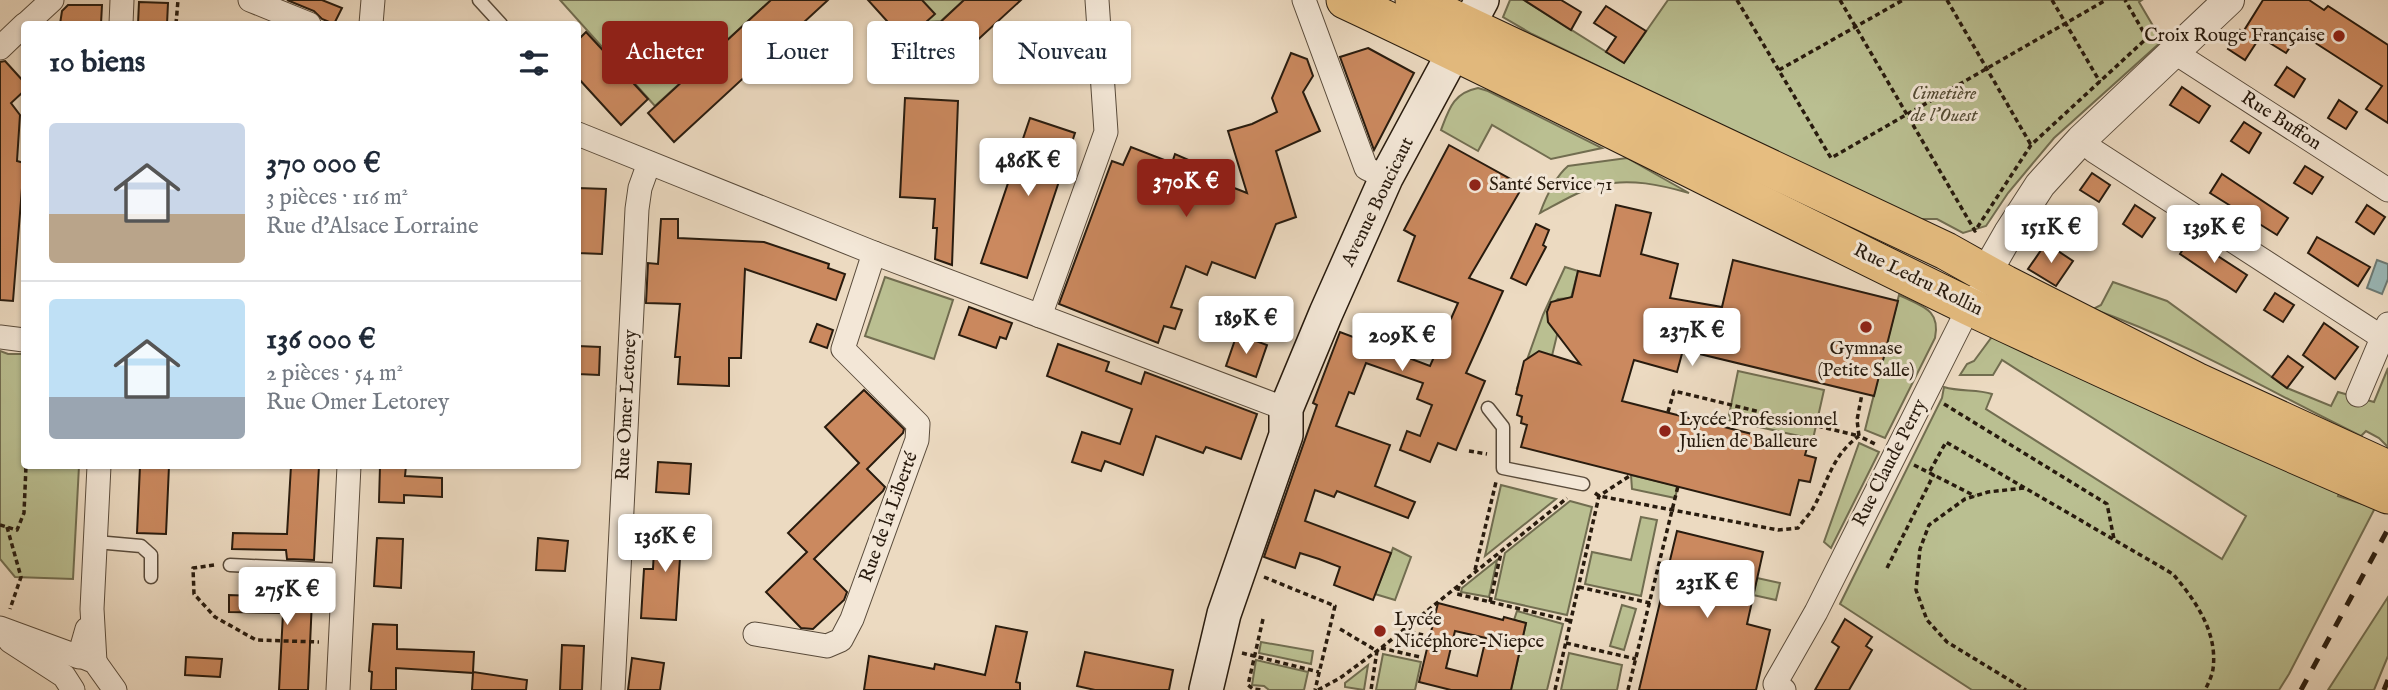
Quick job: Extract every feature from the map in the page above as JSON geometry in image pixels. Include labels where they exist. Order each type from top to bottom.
[{"type":"main road","points":[[1345,0],[1469,26]]},
{"type":"main road","points":[[1414,0],[1469,26]]},
{"type":"main road","name":"Avenue Boucicaut","points":[[1206,690],[1224,614],[1286,435],[1286,409],[1386,178],[1469,26]]},
{"type":"main road","name":"Rue Ledru Rollin","points":[[1469,26],[1946,251],[2196,381],[2386,485]]},
{"type":"main road","name":"Rue Ledru Rollin","points":[[1469,26],[1969,306],[2280,449],[2386,485]]},
{"type":"main road","name":"Avenue Boucicaut","points":[[1190,690],[1210,610],[1273,417],[1286,409]]},
{"type":"street","points":[[29,21],[52,0]]},
{"type":"street","points":[[121,21],[122,0]]},
{"type":"street","points":[[250,0],[302,21]]},
{"type":"street","points":[[371,21],[373,0]]},
{"type":"street","points":[[1040,316],[1106,132],[1097,0]]},
{"type":"street","points":[[1304,0],[1366,168],[1386,178]]},
{"type":"street","name":"Rue Claude Perry","points":[[1784,690],[1775,684],[1815,612],[1969,306],[2009,233],[2040,185],[2081,140],[2229,0]]},
{"type":"street","points":[[0,48],[21,29]]},
{"type":"street","name":"Rue Buffon","points":[[2175,52],[2388,190]]},
{"type":"street","points":[[581,135],[874,253],[1286,409]]},
{"type":"street","points":[[2081,140],[2094,151],[2385,331],[2358,395]]},
{"type":"street","name":"Rue Omer Letorey","points":[[613,690],[637,209],[640,188],[649,163]]},
{"type":"street","points":[[1946,251],[1984,248],[2009,233]]},
{"type":"street","name":"Rue de la Liberté","points":[[755,634],[827,646],[841,640],[852,619],[916,440],[918,424],[843,349],[874,253]]},
{"type":"street","points":[[0,337],[21,340]]},
{"type":"street","points":[[87,659],[99,469]]},
{"type":"street","points":[[338,690],[349,469]]},
{"type":"street","points":[[1,631],[87,659],[117,689]]},
{"type":"street","points":[[1,631],[69,683]]},
{"type":"street","points":[[69,683],[65,665],[87,659]]},
{"type":"lane","points":[[480,0],[498,21]]},
{"type":"lane","points":[[1488,408],[1503,427],[1503,468],[1583,484]]},
{"type":"lane","points":[[96,542],[141,546],[151,555],[151,577]]},
{"type":"lane","points":[[230,565],[344,570]]},
{"type":"path","points":[[176,21],[178,0]]},
{"type":"path","points":[[1737,0],[1831,158],[2106,0]]},
{"type":"path","points":[[1840,0],[1975,231],[2031,145],[2147,38],[2126,0]]},
{"type":"path","points":[[1779,70],[1903,0]]},
{"type":"path","points":[[1947,0],[2031,145]]},
{"type":"path","points":[[2052,0],[2099,82]]},
{"type":"path","points":[[1927,389],[1940,402],[2107,504],[2114,539]]},
{"type":"path","points":[[1668,412],[1674,391],[1858,436],[1975,496]]},
{"type":"path","points":[[1858,436],[1857,420],[1862,394]]},
{"type":"path","points":[[1317,690],[1379,649],[1583,484],[1600,496],[1778,530],[1798,528],[1812,510],[1828,473],[1845,445],[1858,436]]},
{"type":"path","points":[[1887,568],[1946,442],[2173,574],[2196,603],[2211,637],[2213,669],[2205,690]]},
{"type":"path","points":[[1475,572],[1496,484],[1503,468]]},
{"type":"path","points":[[0,526],[17,530],[24,513],[26,469]]},
{"type":"path","points":[[1555,690],[1600,496],[1631,475]]},
{"type":"path","points":[[1628,690],[1678,486]]},
{"type":"path","points":[[2026,488],[1988,492],[1965,499],[1929,525],[1920,549],[1916,590],[1927,620],[1947,642],[2026,690]]},
{"type":"path","points":[[1,631],[21,577],[7,527]]},
{"type":"path","points":[[1490,602],[1502,551]]},
{"type":"path","points":[[230,565],[193,568],[194,594],[215,617],[256,640],[340,643]]},
{"type":"path","points":[[1258,574],[1335,606],[1317,690]]},
{"type":"path","points":[[1460,584],[1457,594],[1571,621]]},
{"type":"path","points":[[1579,587],[1650,603]]},
{"type":"path","points":[[1263,619],[1248,685],[1253,689],[1263,690]]},
{"type":"path","points":[[1340,629],[1379,649],[1420,657]]},
{"type":"path","points":[[1402,630],[1423,635]]},
{"type":"path","points":[[1566,643],[1636,659]]},
{"type":"path","points":[[1371,690],[1379,649]]},
{"type":"path","points":[[1237,652],[1319,672]]},
{"type":"green space","points":[[560,0],[771,0],[748,21],[742,21],[742,26],[728,39],[728,21],[602,21],[602,47]]},
{"type":"green space","points":[[911,0],[964,0],[941,21],[925,21]]},
{"type":"green space","name":"Cimetière de l'Ouest","points":[[1510,0],[1524,0],[1624,63],[1668,0],[2142,0],[2139,2],[2162,41],[2054,138],[2008,193],[1986,226],[1963,233],[1937,219],[1904,219],[1802,165],[1532,34],[1503,17]]},
{"type":"green space","points":[[635,84],[679,84],[655,106]]},
{"type":"green space","points":[[1478,88],[1602,148],[1551,159],[1492,125],[1478,151],[1441,130],[1457,98]]},
{"type":"green space","points":[[1627,158],[1689,193],[1645,183],[1612,183],[1585,190],[1540,213],[1555,181],[1568,166]]},
{"type":"green space","points":[[1565,267],[1578,271],[1571,298],[1558,299],[1550,305],[1558,331],[1549,368],[1575,363],[1619,373],[1523,390],[1517,388],[1543,315]]},
{"type":"green space","points":[[885,277],[953,300],[934,359],[865,336]]},
{"type":"green space","points":[[2113,282],[2167,301],[2287,388],[2331,406],[2338,392],[2374,402],[2388,368],[2388,447],[2366,431],[2361,436],[2195,352],[2093,309],[2101,305]]},
{"type":"green space","points":[[1899,295],[1928,310],[1936,328],[1935,338],[1885,438],[1865,430]]},
{"type":"green space","points":[[1994,334],[2341,487],[2338,496],[2375,508],[2279,690],[1972,690],[1840,604],[1942,398],[1944,387],[1992,394],[1986,409],[2222,559],[2246,516],[2002,360],[1993,375],[1960,375]]},
{"type":"green space","points":[[0,351],[21,354],[21,469],[79,469],[73,579],[15,577],[0,559]]},
{"type":"green space","points":[[1738,371],[1824,390],[1813,439],[1728,420]]},
{"type":"green space","points":[[1859,443],[1879,452],[1831,548],[1824,542]]},
{"type":"green space","points":[[1631,475],[1678,486],[1675,498],[1632,489]]},
{"type":"green space","points":[[1501,485],[1556,499],[1485,556]]},
{"type":"green space","points":[[1570,501],[1592,507],[1567,615],[1495,599],[1505,553]]},
{"type":"green space","points":[[1641,517],[1657,520],[1641,596],[1585,584],[1592,552],[1631,560]]},
{"type":"green space","points":[[1393,548],[1411,557],[1395,600],[1375,594]]},
{"type":"green space","points":[[1497,560],[1489,597],[1461,592],[1462,588]]},
{"type":"green space","points":[[1757,578],[1780,583],[1776,600],[1753,595]]},
{"type":"green space","points":[[2388,597],[2388,656],[2374,690],[2328,690]]},
{"type":"green space","points":[[1622,605],[1636,609],[1624,650],[1610,646]]},
{"type":"green space","points":[[1517,611],[1563,624],[1547,690],[1511,690],[1526,623],[1514,620]]},
{"type":"green space","points":[[1261,642],[1313,651],[1311,664],[1259,653]]},
{"type":"green space","points":[[1569,653],[1622,665],[1617,690],[1561,690]]},
{"type":"green space","points":[[1383,654],[1421,662],[1415,690],[1376,690]]},
{"type":"green space","points":[[1256,660],[1308,672],[1304,690],[1269,690],[1264,686],[1252,685]]},
{"type":"green space","points":[[1368,665],[1364,690],[1345,687],[1345,683]]},
{"type":"water","points":[[2377,260],[2388,264],[2388,279],[2382,294],[2367,288]]},
{"type":"building","points":[[287,0],[322,0],[342,8],[336,21],[322,19],[314,11]]},
{"type":"building","points":[[771,0],[828,0],[805,21],[748,21]]},
{"type":"building","points":[[868,0],[922,0],[935,14],[927,21],[887,21]]},
{"type":"building","points":[[964,0],[1021,0],[998,21],[993,21],[993,26],[979,39],[979,21],[942,21]]},
{"type":"building","points":[[1524,0],[1561,0],[1581,12],[1571,30]]},
{"type":"building","name":"Croix Rouge Française","points":[[2263,0],[2309,0],[2324,10],[2328,6],[2388,45],[2388,123],[2366,109],[2382,86],[2300,33],[2286,53],[2260,37],[2245,60],[2228,49],[2240,30],[2243,32]]},
{"type":"building","points":[[139,2],[168,3],[167,21],[138,21]]},
{"type":"building","points":[[68,5],[102,5],[101,21],[60,21],[62,11]]},
{"type":"building","points":[[1606,6],[1646,31],[1624,63],[1606,52],[1616,37],[1594,23]]},
{"type":"building","points":[[742,27],[742,79],[674,142],[648,113],[680,84],[728,84],[728,40]]},
{"type":"building","points":[[586,32],[602,49],[602,84],[634,84],[648,99],[621,125],[581,81],[581,37]]},
{"type":"building","points":[[1368,48],[1414,73],[1374,150],[1340,57]]},
{"type":"building","points":[[1291,53],[1307,59],[1313,76],[1303,92],[1320,131],[1276,151],[1296,217],[1276,224],[1255,278],[1212,262],[1207,275],[1186,266],[1171,307],[1182,310],[1175,329],[1164,326],[1158,343],[1059,304],[1112,161],[1123,165],[1131,147],[1172,163],[1175,154],[1191,161],[1188,170],[1247,193],[1228,131],[1252,124],[1277,112],[1272,98]]},
{"type":"building","points":[[5,61],[21,79],[21,94],[11,103],[20,115],[17,161],[21,162],[21,201],[13,301],[0,300],[0,62]]},
{"type":"building","points":[[2287,67],[2305,79],[2294,97],[2275,85]]},
{"type":"building","points":[[2182,87],[2210,106],[2199,123],[2170,105]]},
{"type":"building","points":[[905,98],[958,101],[952,265],[935,259],[935,199],[900,197]]},
{"type":"building","points":[[2339,100],[2357,112],[2346,129],[2328,118]]},
{"type":"building","points":[[1030,118],[1075,133],[1027,278],[981,263]]},
{"type":"building","points":[[2244,122],[2261,133],[2249,153],[2231,141]]},
{"type":"building","points":[[1449,145],[1523,186],[1469,278],[1503,291],[1466,373],[1485,381],[1456,450],[1438,443],[1430,462],[1400,450],[1407,431],[1420,436],[1432,405],[1417,399],[1423,383],[1366,363],[1354,394],[1349,392],[1336,426],[1390,445],[1375,486],[1415,502],[1408,518],[1337,491],[1334,497],[1315,490],[1305,521],[1391,553],[1373,600],[1334,585],[1340,567],[1300,553],[1295,568],[1264,557],[1317,405],[1313,403],[1340,332],[1430,366],[1458,303],[1398,281],[1415,236],[1404,230]]},
{"type":"building","points":[[2305,166],[2323,177],[2312,194],[2294,183]]},
{"type":"building","points":[[2092,173],[2110,185],[2099,202],[2080,190]]},
{"type":"building","points":[[2222,174],[2288,218],[2277,235],[2210,193]]},
{"type":"building","points":[[581,188],[606,189],[602,254],[581,253]]},
{"type":"building","points":[[1616,205],[1651,213],[1641,254],[1678,264],[1670,298],[1722,307],[1733,260],[1898,301],[1874,396],[1683,350],[1677,372],[1634,360],[1622,401],[1807,448],[1805,455],[1816,458],[1810,482],[1799,480],[1790,515],[1521,447],[1527,425],[1521,423],[1522,417],[1517,415],[1522,396],[1516,394],[1524,361],[1539,351],[1580,364],[1548,322],[1547,312],[1551,302],[1572,297],[1578,271],[1600,276]]},
{"type":"building","points":[[2135,205],[2155,218],[2142,237],[2123,224]]},
{"type":"building","points":[[2367,205],[2385,217],[2374,234],[2356,222]]},
{"type":"building","points":[[661,219],[678,219],[678,238],[764,242],[829,264],[828,268],[845,274],[836,300],[745,269],[741,358],[729,358],[729,386],[678,384],[680,357],[675,357],[680,304],[646,303],[648,263],[658,264]]},
{"type":"building","points":[[1536,224],[1549,230],[1543,245],[1546,247],[1526,285],[1511,278]]},
{"type":"building","points":[[2317,237],[2370,267],[2358,286],[2308,253]]},
{"type":"building","points":[[2190,238],[2247,275],[2236,292],[2180,254]]},
{"type":"building","points":[[2046,243],[2073,261],[2056,286],[2028,269]]},
{"type":"building","points":[[2275,293],[2294,305],[2283,322],[2264,310]]},
{"type":"building","points":[[969,307],[1012,323],[1006,339],[1000,337],[996,348],[959,335]]},
{"type":"building","points":[[2324,323],[2358,347],[2335,379],[2303,355]]},
{"type":"building","points":[[817,324],[833,330],[827,348],[810,342]]},
{"type":"building","points":[[1237,334],[1267,345],[1256,377],[1226,366]]},
{"type":"building","points":[[1058,344],[1109,362],[1106,371],[1141,384],[1145,372],[1257,414],[1241,459],[1206,447],[1203,453],[1156,436],[1143,475],[1105,461],[1101,471],[1072,462],[1082,432],[1120,444],[1132,409],[1047,376]]},
{"type":"building","points":[[581,346],[600,347],[599,375],[581,374]]},
{"type":"building","points":[[2288,356],[2303,367],[2287,388],[2272,377]]},
{"type":"building","points":[[864,390],[904,429],[903,433],[867,469],[885,487],[883,491],[814,559],[847,592],[844,600],[813,629],[801,628],[766,592],[807,552],[788,533],[859,463],[825,427]]},
{"type":"building","points":[[658,462],[691,464],[689,494],[656,492]]},
{"type":"building","points":[[140,469],[169,469],[166,534],[137,533]]},
{"type":"building","points":[[291,469],[319,469],[314,560],[287,559],[286,550],[232,549],[233,533],[287,534]]},
{"type":"building","points":[[380,469],[406,469],[405,476],[442,478],[442,497],[404,495],[404,503],[379,502]]},
{"type":"building","points":[[655,529],[693,530],[692,559],[680,558],[676,620],[641,618],[644,569],[653,569]]},
{"type":"building","points":[[1677,531],[1763,552],[1747,624],[1770,630],[1756,690],[1639,690]]},
{"type":"building","points":[[377,538],[403,539],[401,588],[374,586]]},
{"type":"building","points":[[538,538],[568,541],[565,571],[536,570]]},
{"type":"building","points":[[285,576],[313,577],[308,690],[279,690],[283,613],[229,612],[229,595],[284,597]]},
{"type":"building","points":[[1438,603],[1503,620],[1504,617],[1526,623],[1511,690],[1451,690],[1419,682]],"holes":[[[1455,631],[1486,638],[1477,676],[1446,668]]]},
{"type":"building","points":[[1845,619],[1872,637],[1866,646],[1872,650],[1849,690],[1815,690],[1839,647],[1832,642]]},
{"type":"building","points":[[373,624],[397,625],[397,649],[474,652],[473,672],[527,680],[526,690],[472,690],[473,673],[396,668],[396,690],[371,690],[372,672],[369,671]]},
{"type":"building","points":[[996,626],[1027,632],[1016,682],[1020,683],[1020,690],[864,690],[869,656],[934,669],[935,664],[985,675]]},
{"type":"building","points":[[562,645],[584,646],[582,690],[560,690]]},
{"type":"building","points":[[1085,652],[1173,670],[1169,690],[1095,690],[1077,686]]},
{"type":"building","points":[[186,657],[222,659],[220,677],[185,675]]},
{"type":"building","points":[[632,658],[664,663],[660,690],[628,690]]},
{"type":"railway","points":[[2301,690],[2388,529]]},
{"type":"railway","points":[[2384,690],[2388,680]]},
{"type":"place","name":"Croix Rouge Française","points":[[2339,36]]},
{"type":"place","name":"Santé Service 71","points":[[1475,185]]},
{"type":"place","name":"Gymnase (Petite Salle)","points":[[1866,327]]},
{"type":"place","name":"Lycée Professionnel Julien de Balleure","points":[[1665,431]]},
{"type":"place","name":"Lycée Nicéphore-Niepce","points":[[1380,631]]}]
